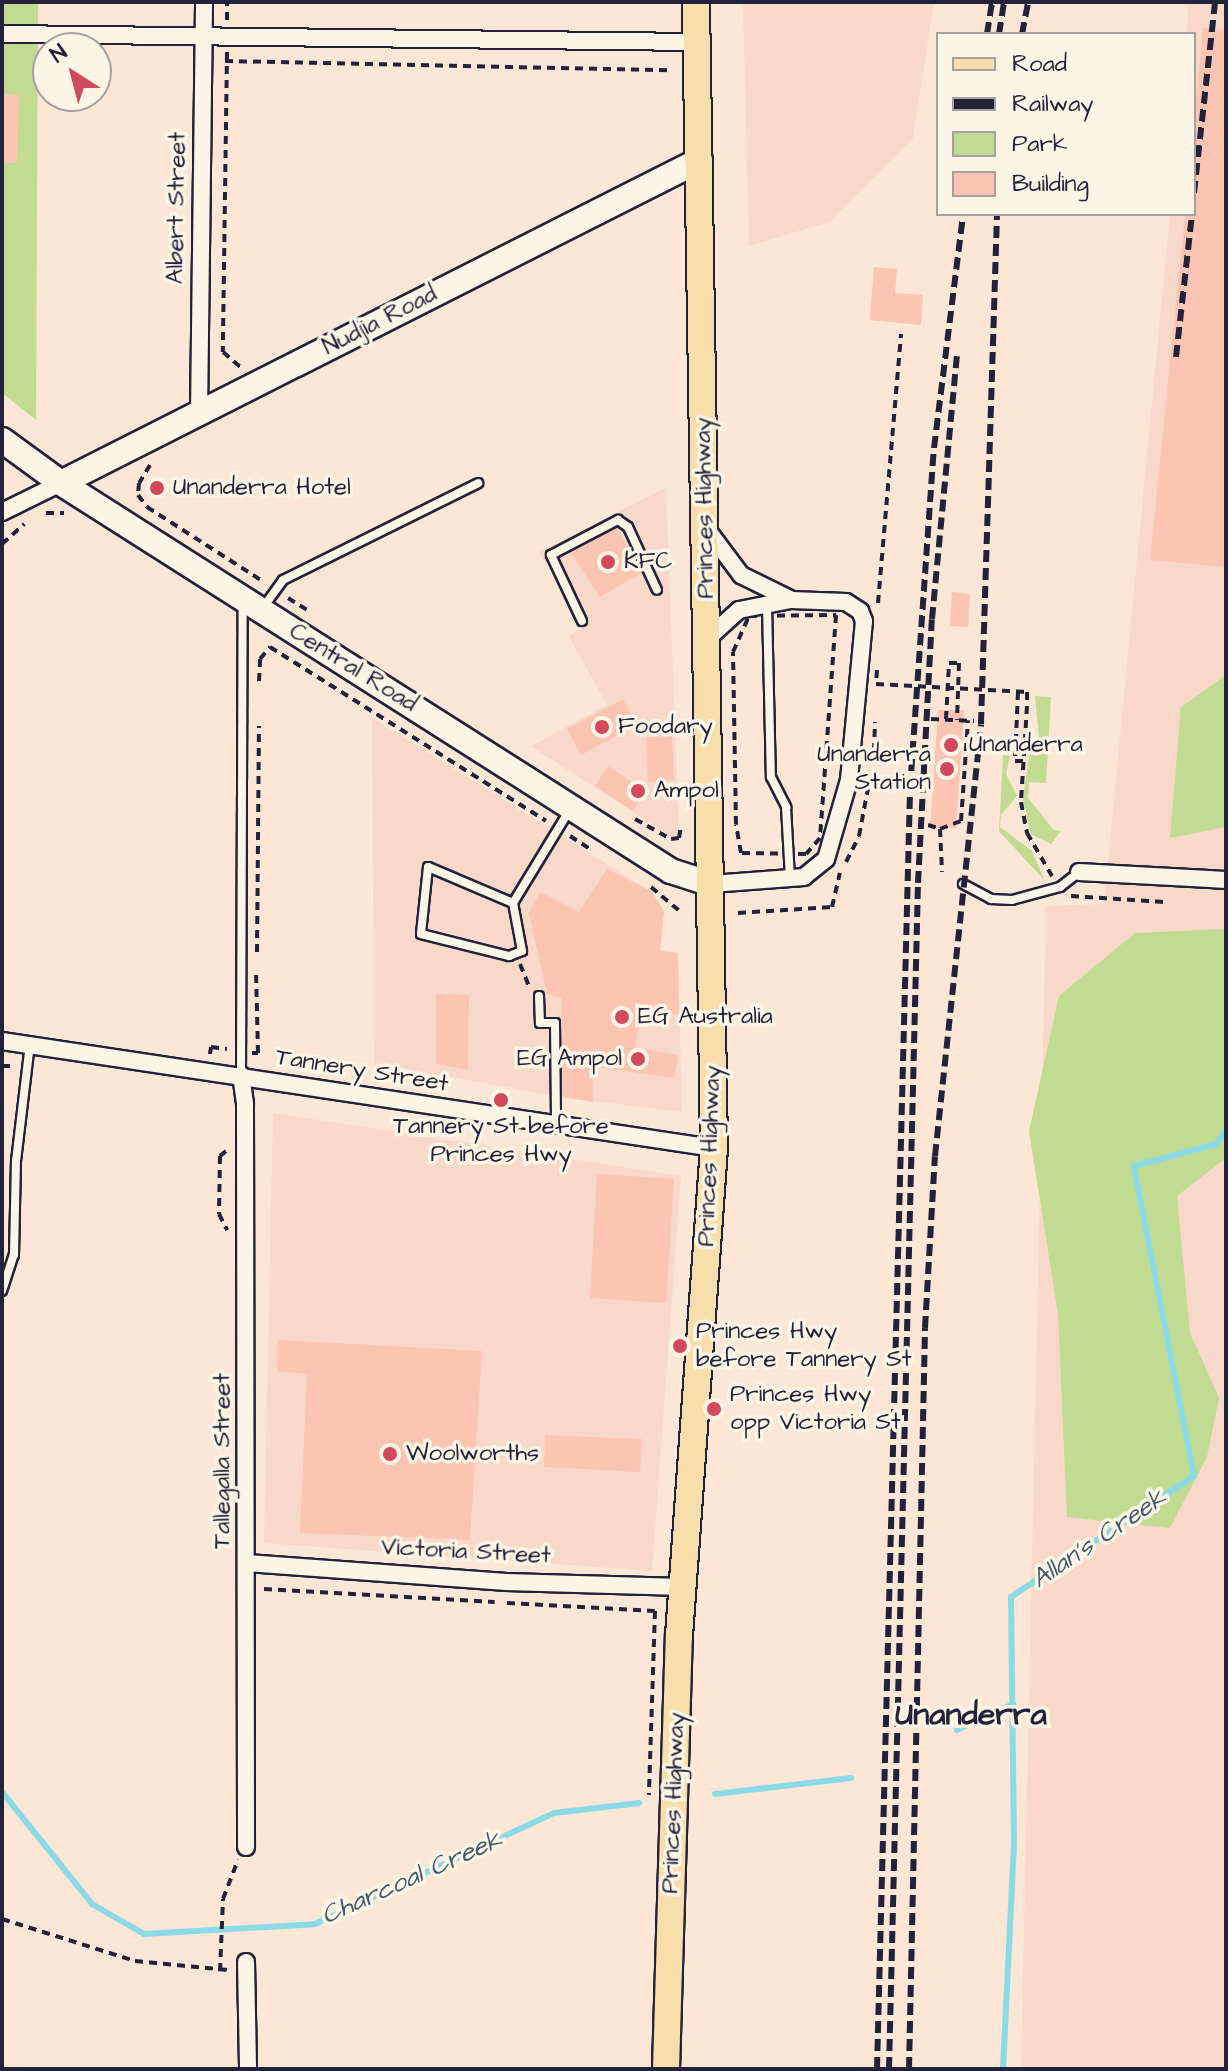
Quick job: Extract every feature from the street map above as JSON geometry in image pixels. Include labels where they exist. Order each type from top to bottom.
[{"type":"main road","name":"Princes Highway","points":[[666,2069],[683,1587],[714,1148],[696,2]]},
{"type":"main road","name":"Nudjia Road","points":[[61,483],[700,160]]},
{"type":"main road","name":"Central Road","points":[[2,440],[61,483],[260,599],[671,871],[711,884]]},
{"type":"street","name":"Albert Street","points":[[199,415],[204,2]]},
{"type":"street","points":[[2,34],[697,42]]},
{"type":"street","points":[[2,512],[61,483]]},
{"type":"street","points":[[705,527],[749,582],[791,600],[851,604],[860,611],[864,626],[840,822],[822,865],[811,875],[790,879],[711,884]]},
{"type":"street","points":[[707,639],[731,613],[767,610],[791,600]]},
{"type":"street","points":[[1079,872],[1226,880]]},
{"type":"street","name":"Tannery Street","points":[[2,1041],[714,1148]]},
{"type":"street","name":"Tallegalla Street","points":[[241,1075],[245,1105],[246,1847]]},
{"type":"street","name":"Victoria Street","points":[[247,1563],[506,1582],[683,1587]]},
{"type":"street","points":[[246,1966],[248,2069]]},
{"type":"lane","points":[[241,1075],[260,599],[283,580],[478,483]]},
{"type":"lane","points":[[582,621],[551,555],[618,520],[628,527],[657,590]]},
{"type":"lane","points":[[767,610],[771,777],[786,807],[790,879]]},
{"type":"lane","points":[[513,903],[428,867],[421,934],[509,956],[522,951],[513,903],[571,807]]},
{"type":"lane","points":[[963,884],[1000,901],[1060,887],[1079,872]]},
{"type":"lane","points":[[539,996],[540,1023],[555,1023],[556,1126]]},
{"type":"lane","points":[[2,1291],[14,1255],[16,1161],[30,1043]]},
{"type":"path","points":[[227,2],[227,16]]},
{"type":"path","points":[[227,54],[223,352],[245,370]]},
{"type":"path","points":[[203,61],[671,70]]},
{"type":"path","points":[[156,459],[139,483],[138,495],[147,507],[260,599],[299,605]]},
{"type":"path","points":[[2,544],[34,518],[61,512]]},
{"type":"path","points":[[767,610],[836,615],[824,823],[813,850],[789,854]]},
{"type":"path","name":"Princes Highway","points":[[767,610],[749,616],[733,652],[741,853],[789,854]]},
{"type":"path","name":"Central Road","points":[[259,685],[260,659],[270,647],[602,856]]},
{"type":"path","points":[[946,719],[949,663],[959,663],[957,720]]},
{"type":"path","points":[[877,670],[876,684],[1027,692],[1020,797],[1025,829],[1060,887],[1078,899],[1164,902]]},
{"type":"path","points":[[1018,692],[1015,761],[1024,761]]},
{"type":"path","points":[[250,1052],[258,1053],[259,714]]},
{"type":"path","points":[[931,719],[974,721]]},
{"type":"path","points":[[928,825],[940,829],[961,821],[968,720]]},
{"type":"path","points":[[679,838],[681,825]]},
{"type":"path","points":[[940,829],[942,872]]},
{"type":"path","points":[[738,913],[832,907],[835,880]]},
{"type":"path","points":[[649,884],[682,913],[681,902]]},
{"type":"path","points":[[515,953],[530,987],[539,996]]},
{"type":"path","points":[[211,1047],[227,1049]]},
{"type":"path","points":[[2,1066],[18,1066]]},
{"type":"path","points":[[272,1589],[655,1611],[649,1779]]},
{"type":"path","points":[[220,1971],[223,1899],[246,1847]]},
{"type":"path","points":[[2,1919],[135,1961],[220,1971],[246,1966]]},
{"type":"shaded area","points":[[743,2],[934,2],[913,138],[829,222],[749,246]]},
{"type":"shaded area","points":[[1188,2],[1226,2],[1226,2069],[1021,2069],[1046,906],[1104,904],[1170,216],[1196,216],[1196,32],[1187,32]]},
{"type":"shaded area","points":[[666,488],[679,835],[673,838],[531,746],[607,705],[569,636],[584,627],[539,552]]},
{"type":"shaded area","points":[[372,718],[652,892],[664,911],[660,950],[678,953],[682,1112],[561,1097],[374,1063]]},
{"type":"shaded area","points":[[273,1113],[681,1176],[652,1571],[264,1543]]},
{"type":"green space","points":[[2,2],[38,2],[38,32],[32,32],[32,112],[37,112],[36,420],[2,393]]},
{"type":"green space","points":[[1226,675],[1226,827],[1170,838],[1181,707]]},
{"type":"green space","points":[[1035,696],[1051,697],[1046,783],[1029,782],[1028,798],[1054,830],[1061,831],[1051,844],[1031,834],[1023,799],[1030,751],[1039,737]]},
{"type":"green space","points":[[1003,755],[1010,756],[1006,774],[1017,796],[1001,815],[1000,827],[1032,851],[1045,881],[999,831]]},
{"type":"green space","points":[[1226,929],[1226,1158],[1177,1196],[1190,1333],[1219,1398],[1207,1457],[1170,1528],[1067,1517],[1058,1314],[1029,1131],[1059,996],[1135,933]]},
{"type":"building","points":[[1203,28],[1226,30],[1226,567],[1150,560],[1185,216],[1196,216],[1196,101]]},
{"type":"building","points":[[2,94],[19,95],[17,163],[2,163]]},
{"type":"building","points":[[874,267],[897,269],[895,293],[923,295],[921,325],[870,320]]},
{"type":"building","name":"KFC","points":[[617,528],[641,573],[600,597],[571,553]]},
{"type":"building","points":[[952,592],[970,594],[968,627],[950,626]]},
{"type":"building","name":"Foodary","points":[[623,699],[637,725],[581,755],[567,729]]},
{"type":"building","name":"Unanderra Station","points":[[938,710],[964,710],[956,828],[930,828]]},
{"type":"building","points":[[672,736],[674,780],[648,782],[646,737]]},
{"type":"building","points":[[608,766],[646,791],[633,811],[595,786]]},
{"type":"building","points":[[607,869],[652,892],[664,911],[660,951],[678,953],[679,1015],[641,1009],[635,1048],[678,1055],[674,1078],[592,1066],[593,1102],[563,1097],[562,998],[547,994],[529,913],[540,892],[579,912]]},
{"type":"building","points":[[436,994],[469,995],[468,1070],[436,1064]]},
{"type":"building","points":[[597,1174],[674,1179],[666,1303],[590,1298]]},
{"type":"building","name":"Woolworths","points":[[278,1340],[482,1351],[470,1540],[300,1533],[307,1374],[277,1371]]},
{"type":"building","points":[[545,1435],[642,1439],[640,1472],[544,1467]]},
{"type":"waterway","name":"Allan's Creek","points":[[1003,2069],[1014,1844],[1011,1597],[1194,1476],[1134,1166],[1216,1144],[1226,1131]]},
{"type":"waterway","name":"Charcoal Creek","points":[[957,1730],[1013,1704]]},
{"type":"waterway","name":"Charcoal Creek","points":[[715,1794],[851,1778]]},
{"type":"waterway","name":"Charcoal Creek","points":[[2,1792],[92,1904],[144,1934],[315,1924],[554,1813],[639,1803]]},
{"type":"railway","points":[[987,32],[992,2]]},
{"type":"railway","points":[[999,32],[1004,2]]},
{"type":"railway","points":[[1022,32],[1028,2]]},
{"type":"railway","points":[[1196,175],[1215,2]]},
{"type":"railway","points":[[877,2069],[910,789],[934,448],[963,216]]},
{"type":"railway","points":[[909,2069],[925,1328],[935,1156],[981,724],[997,216]]},
{"type":"railway","points":[[1176,357],[1192,216]]},
{"type":"railway","points":[[889,2069],[918,883],[932,619],[957,355]]},
{"type":"place","name":"Unanderra Hotel","points":[[157,488]]},
{"type":"place","name":"KFC","points":[[608,562]]},
{"type":"place","name":"Foodary","points":[[602,727]]},
{"type":"place","name":"Unanderra","points":[[951,745]]},
{"type":"place","name":"Unanderra Station","points":[[947,769]]},
{"type":"place","name":"Ampol","points":[[638,791]]},
{"type":"place","name":"EG Australia","points":[[622,1017]]},
{"type":"place","name":"EG Ampol","points":[[638,1059]]},
{"type":"place","name":"Tannery St before Princes Hwy","points":[[501,1100]]},
{"type":"place","name":"Princes Hwy before Tannery St","points":[[680,1346]]},
{"type":"place","name":"Princes Hwy opp Victoria St","points":[[714,1409]]},
{"type":"place","name":"Woolworths","points":[[390,1454]]},
{"type":"district","name":"Unanderra","points":[[971,1715]]}]
